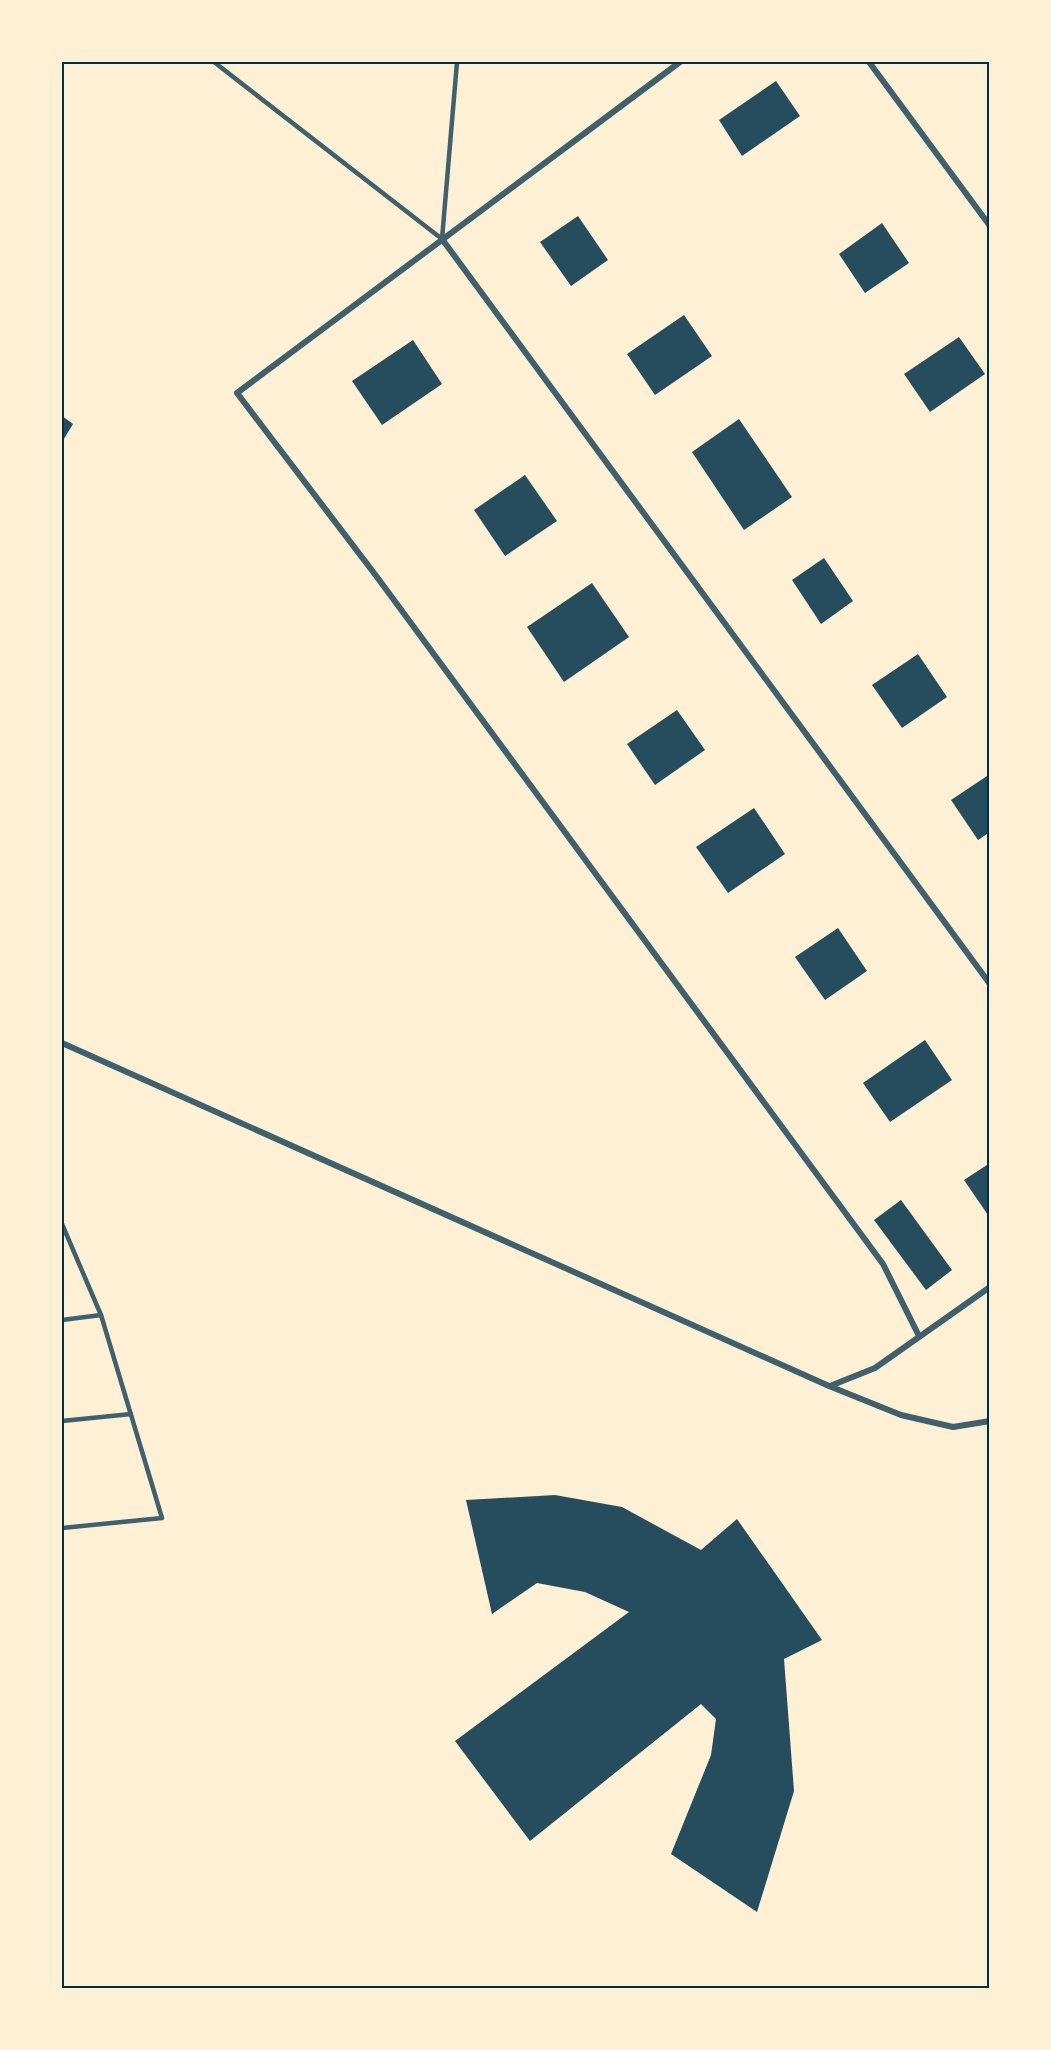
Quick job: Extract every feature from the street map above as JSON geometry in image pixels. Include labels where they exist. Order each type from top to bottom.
[{"type":"street","points":[[680,62],[237,393],[377,577],[883,1264],[919,1336]]},
{"type":"street","points":[[869,62],[990,226]]},
{"type":"street","points":[[442,239],[990,984]]},
{"type":"street","points":[[62,1043],[829,1386],[902,1415],[953,1427],[990,1421]]},
{"type":"street","points":[[829,1386],[875,1368],[990,1287]]},
{"type":"lane","points":[[213,62],[442,239]]},
{"type":"lane","points":[[442,239],[457,62]]},
{"type":"lane","points":[[62,1226],[101,1315],[162,1518],[62,1528]]},
{"type":"lane","points":[[62,1320],[101,1315]]},
{"type":"lane","points":[[62,1421],[131,1414]]},
{"type":"building","points":[[776,81],[800,116],[742,156],[719,120]]},
{"type":"building","points":[[578,216],[608,260],[571,286],[540,242]]},
{"type":"building","points":[[882,223],[909,263],[865,293],[839,254]]},
{"type":"building","points":[[684,315],[712,356],[655,395],[627,354]]},
{"type":"building","points":[[959,337],[985,374],[930,412],[904,374]]},
{"type":"building","points":[[413,340],[442,384],[382,425],[352,381]]},
{"type":"building","points":[[62,416],[73,424],[62,442]]},
{"type":"building","points":[[739,419],[792,497],[744,530],[692,452]]},
{"type":"building","points":[[525,475],[557,521],[505,556],[474,510]]},
{"type":"building","points":[[824,558],[853,601],[821,624],[792,580]]},
{"type":"building","points":[[592,583],[629,637],[564,682],[527,627]]},
{"type":"building","points":[[918,654],[947,697],[902,728],[872,685]]},
{"type":"building","points":[[677,710],[705,750],[655,785],[627,744]]},
{"type":"building","points":[[990,774],[990,832],[978,840],[951,800]]},
{"type":"building","points":[[754,808],[785,854],[728,893],[696,847]]},
{"type":"building","points":[[838,928],[867,971],[825,1000],[795,957]]},
{"type":"building","points":[[925,1040],[952,1080],[890,1122],[863,1083]]},
{"type":"building","points":[[990,1163],[990,1218],[964,1180]]},
{"type":"building","points":[[901,1200],[952,1270],[926,1290],[874,1220]]},
{"type":"building","points":[[555,1495],[622,1507],[701,1550],[737,1519],[822,1640],[784,1659],[794,1791],[757,1912],[671,1854],[711,1755],[716,1719],[701,1704],[530,1841],[455,1741],[629,1612],[585,1592],[537,1583],[492,1614],[466,1500]]}]
